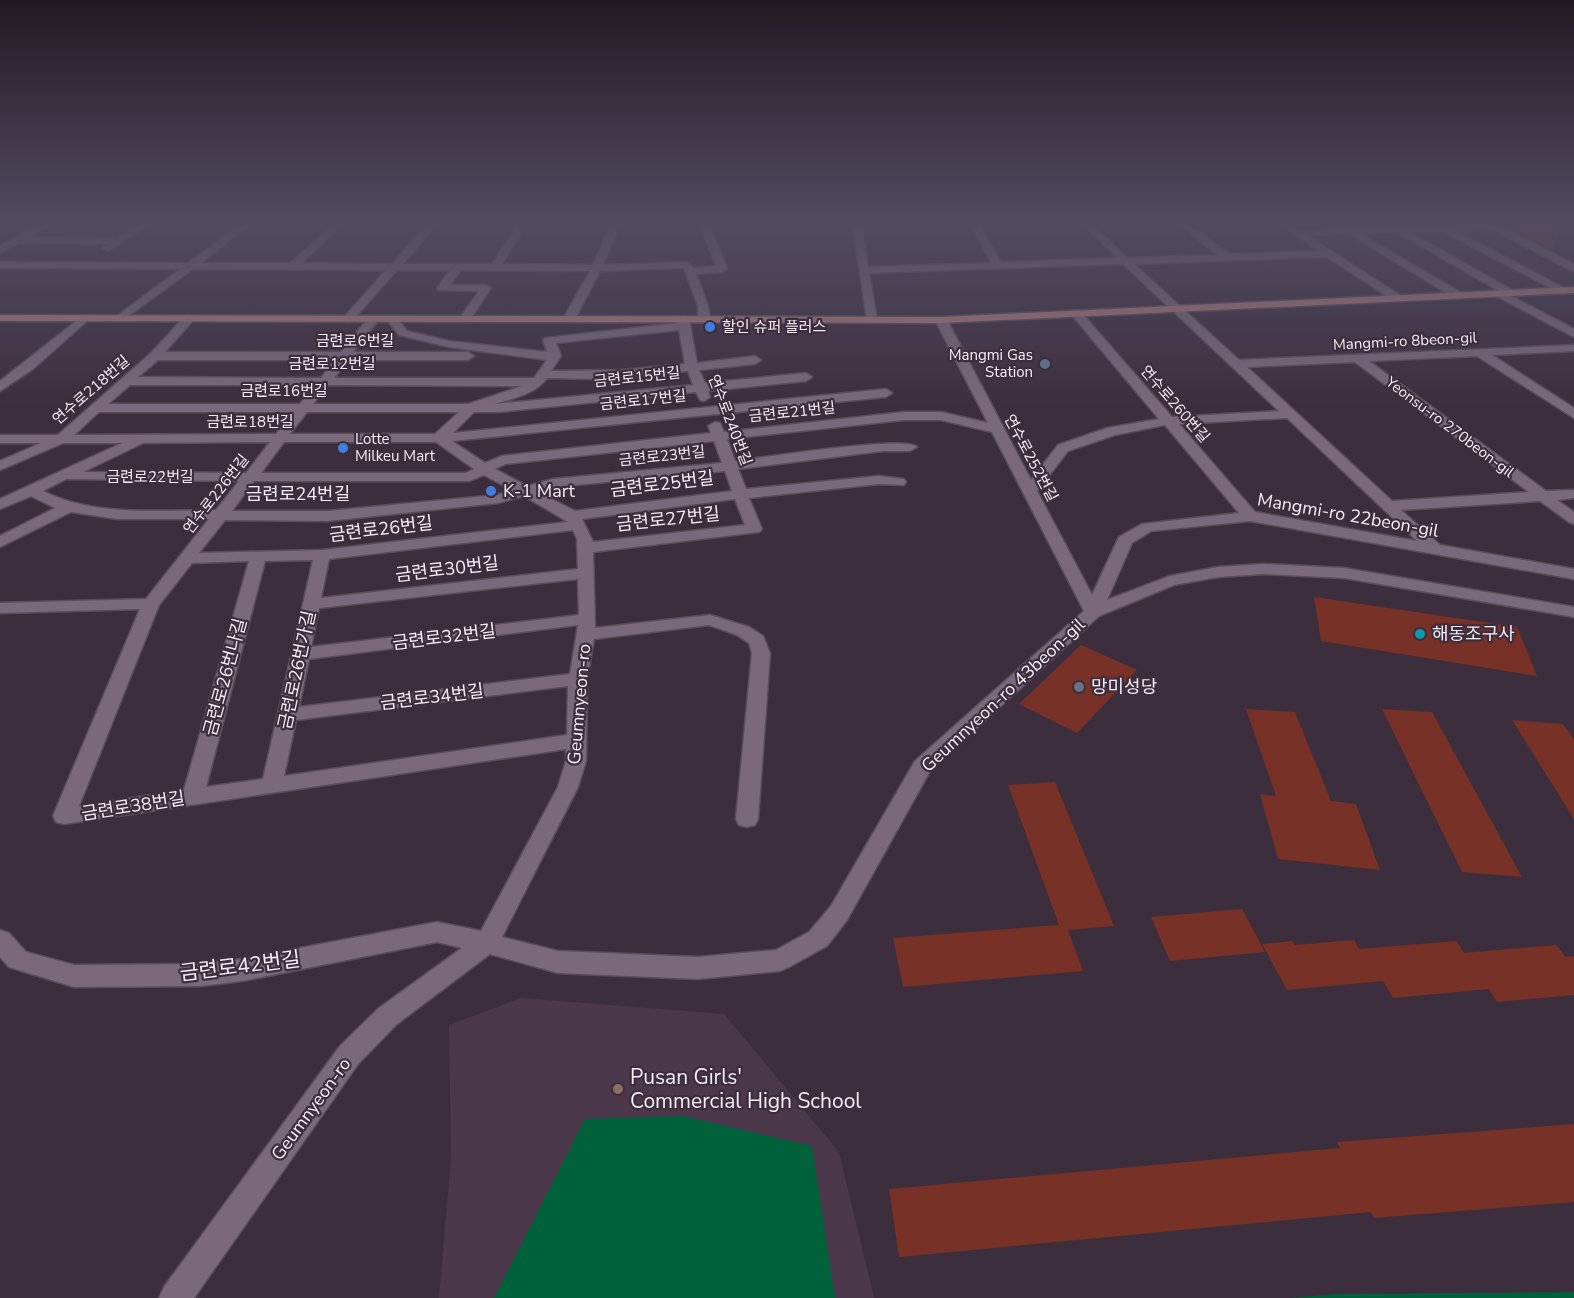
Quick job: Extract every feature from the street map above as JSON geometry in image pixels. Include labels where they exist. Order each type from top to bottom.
[{"type":"main road","points":[[0,318],[568,319],[684,323],[704,319],[940,320],[1568,291]]},
{"type":"street","points":[[121,318],[164,286]]},
{"type":"street","points":[[348,319],[378,286]]},
{"type":"street","points":[[444,286],[442,288],[486,288],[465,319]]},
{"type":"street","points":[[568,319],[587,286]]},
{"type":"street","points":[[695,286],[703,306],[704,319]]},
{"type":"street","points":[[866,286],[871,320]]},
{"type":"street","points":[[1152,286],[1436,550]]},
{"type":"street","points":[[1378,286],[1397,298]]},
{"type":"street","points":[[1442,286],[1459,296]]},
{"type":"street","points":[[1492,286],[1574,334]]},
{"type":"street","name":"연수로260번길","points":[[1076,313],[1250,516]]},
{"type":"street","points":[[0,387],[29,366],[84,318]]},
{"type":"street","name":"연수로218번길","points":[[0,466],[61,439],[155,356],[189,318]]},
{"type":"street","name":"연수로226번길","points":[[151,604],[374,319]]},
{"type":"street","points":[[392,319],[403,333],[449,344],[555,356]]},
{"type":"street","name":"연수로252번길","points":[[940,320],[1093,612]]},
{"type":"street","points":[[555,356],[549,340],[684,323]]},
{"type":"street","name":"연수로240번길","points":[[684,323],[692,367],[754,529]]},
{"type":"street","name":"Mangmi-ro 8beon-gil","points":[[1236,364],[1574,348]]},
{"type":"street","points":[[1479,352],[1574,414]]},
{"type":"street","name":"금련로6번길","points":[[155,356],[555,356]]},
{"type":"street","points":[[555,356],[541,378],[517,393],[472,407],[439,438],[485,470],[576,520]]},
{"type":"street","name":"Yeonsu-ro 270beon-gil","points":[[1357,358],[1574,519]]},
{"type":"street","name":"금련로12번길","points":[[126,381],[541,378],[755,360]]},
{"type":"street","name":"금련로15번길","points":[[472,407],[531,405],[806,377]]},
{"type":"street","name":"금련로17번길","points":[[439,438],[886,393]]},
{"type":"street","name":"금련로16번길","points":[[95,408],[472,407]]},
{"type":"street","points":[[1030,491],[1063,448],[1112,431],[1168,421],[1291,414]]},
{"type":"street","name":"금련로21번길","points":[[485,470],[502,460],[904,416],[942,416],[998,429]]},
{"type":"street","name":"금련로18번길","points":[[0,439],[439,438]]},
{"type":"street","points":[[0,505],[142,439]]},
{"type":"street","name":"금련로23번길","points":[[526,492],[553,483],[730,466],[883,447],[910,447]]},
{"type":"street","name":"금련로22번길","points":[[65,475],[105,477],[469,477],[485,470]]},
{"type":"street","name":"금련로25번길","points":[[576,520],[741,494],[879,480],[899,482]]},
{"type":"street","name":"금련로24번길","points":[[32,491],[69,507],[117,513],[327,516],[498,499],[526,492]]},
{"type":"street","points":[[1542,496],[1574,494]]},
{"type":"street","name":"Yeonsu-ro 270beon-gil","points":[[1389,506],[1542,496]]},
{"type":"street","points":[[0,542],[69,507]]},
{"type":"street","name":"Mangmi-ro 22beon-gil","points":[[1093,612],[1125,540],[1147,527],[1250,516],[1574,574]]},
{"type":"street","name":"Geumnyeon-ro","points":[[175,1298],[349,1055],[388,1016],[487,943],[568,787],[576,761],[578,679],[586,627],[586,548],[585,539],[576,520]]},
{"type":"street","name":"금련로26번길","points":[[187,558],[322,555],[576,520]]},
{"type":"street","name":"금련로27번길","points":[[586,548],[754,529]]},
{"type":"street","name":"금련로26번가길","points":[[272,785],[322,555]]},
{"type":"street","name":"금련로26번나길","points":[[193,797],[258,558]]},
{"type":"street","name":"Geumnyeon-ro 43beon-gil","points":[[487,943],[558,962],[698,968],[780,960],[818,939],[839,913],[922,766],[1093,612],[1170,580],[1218,572],[1273,569],[1344,573],[1574,612]]},
{"type":"street","name":"금련로30번길","points":[[311,604],[586,573]]},
{"type":"street","points":[[0,608],[151,604]]},
{"type":"street","name":"금련로38번길","points":[[151,604],[64,816],[577,740]]},
{"type":"street","name":"금련로32번길","points":[[301,654],[586,627],[644,629],[710,620],[743,631],[757,640],[761,653],[747,819]]},
{"type":"street","name":"금련로34번길","points":[[287,715],[578,679]]},
{"type":"street","name":"금련로42번길","points":[[0,940],[18,960],[74,976],[201,975],[243,970],[437,932],[487,943]]},
{"type":"shaded area","name":"Pusan Girls' Commercial High School","points":[[521,998],[724,1014],[839,1152],[874,1298],[439,1298],[451,1158],[449,1025]]},
{"type":"green space","points":[[682,1116],[812,1146],[835,1298],[494,1298],[585,1119]]},
{"type":"green space","points":[[1574,1292],[1574,1298],[1289,1298],[1337,1294]]},
{"type":"building","name":"해동조구사","points":[[1314,597],[1517,627],[1537,676],[1321,641]]},
{"type":"building","name":"망미성당","points":[[1081,645],[1137,670],[1077,733],[1019,704]]},
{"type":"building","points":[[1246,709],[1295,712],[1331,801],[1356,804],[1380,870],[1278,859],[1260,794],[1276,796]]},
{"type":"building","points":[[1382,709],[1432,712],[1522,877],[1462,872]]},
{"type":"building","points":[[1512,720],[1563,724],[1574,739],[1574,819]]},
{"type":"building","points":[[1055,782],[1114,926],[1068,930],[1083,971],[903,987],[893,938],[1059,925],[1008,785]]},
{"type":"building","points":[[1242,909],[1265,952],[1170,961],[1151,917]]},
{"type":"building","points":[[1354,940],[1359,949],[1456,941],[1464,953],[1556,945],[1566,957],[1574,956],[1574,995],[1497,1002],[1489,989],[1393,998],[1383,981],[1287,990],[1262,944],[1292,941],[1295,945]]},
{"type":"building","points":[[1574,1124],[1574,1202],[1374,1218],[1371,1212],[899,1257],[889,1189],[1340,1148],[1337,1142]]},
{"type":"place","name":"할인 슈퍼 플러스","points":[[710,327]]},
{"type":"place","name":"Mangmi Gas Station","points":[[1045,364]]},
{"type":"place","name":"Lotte Milkeu Mart","points":[[343,448]]},
{"type":"place","name":"K-1 Mart","points":[[491,491]]},
{"type":"place","name":"해동조구사","points":[[1420,634]]},
{"type":"place","name":"망미성당","points":[[1079,687]]},
{"type":"place","name":"Pusan Girls' Commercial High School","points":[[618,1089]]}]
